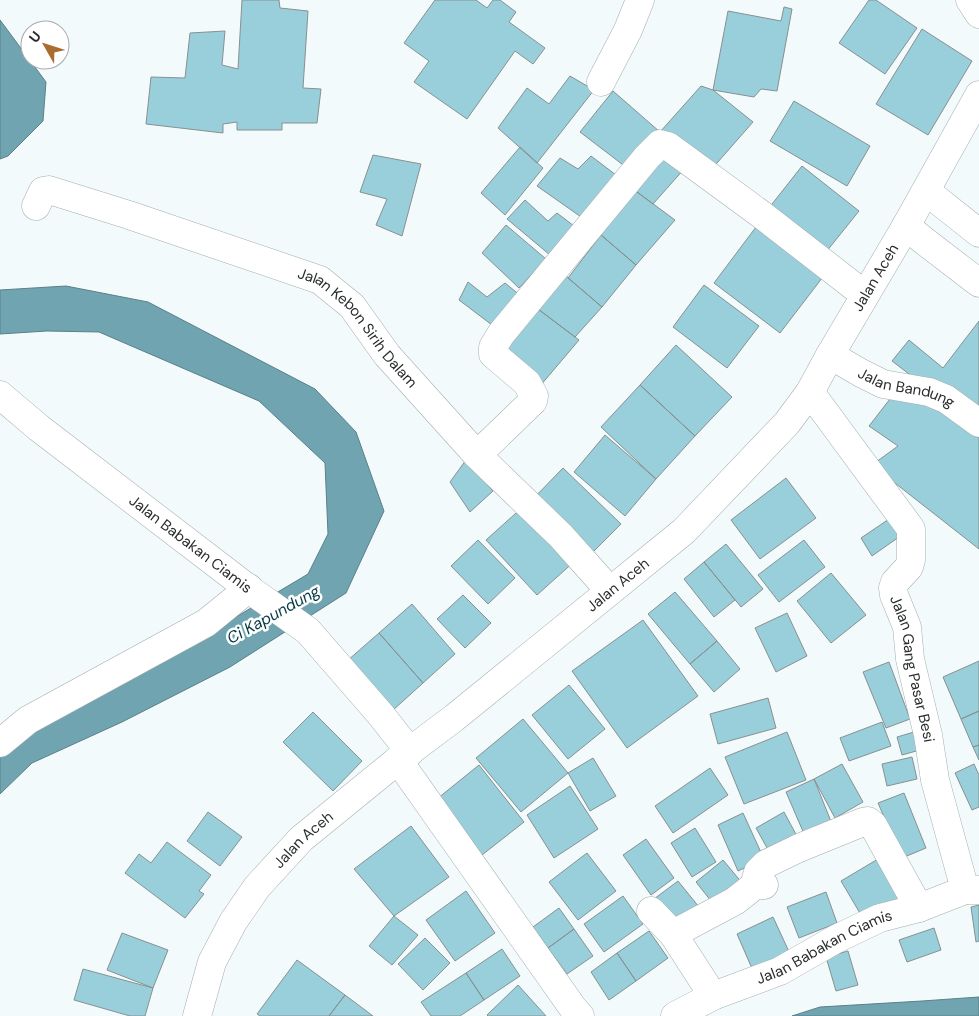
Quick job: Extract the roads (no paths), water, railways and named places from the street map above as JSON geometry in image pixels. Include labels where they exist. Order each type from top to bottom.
[{"type":"street","points":[[601,82],[628,30],[640,0]]},
{"type":"street","points":[[970,0],[979,14]]},
{"type":"street","name":"Jalan Aceh","points":[[197,1016],[212,962],[233,922],[257,887],[301,839],[454,718],[684,531],[780,430],[810,392],[979,95]]},
{"type":"street","points":[[477,455],[533,401],[534,396],[526,383],[493,354],[492,347],[660,144],[668,146],[713,178],[865,294]]},
{"type":"street","name":"Jalan Kebon Sirih Dalam","points":[[36,206],[43,191],[49,190],[320,280],[352,306],[387,355],[477,455],[561,536],[610,591]]},
{"type":"street","points":[[926,190],[979,233]]},
{"type":"street","points":[[906,226],[979,283]]},
{"type":"street","name":"Jalan Bandung","points":[[830,355],[883,384],[929,392],[946,399],[979,423]]},
{"type":"street","name":"Jalan Gang Pasar Besi","points":[[810,392],[911,530],[911,560],[909,567],[895,582],[893,588],[894,595],[907,626],[910,659],[928,736],[935,780],[972,890]]},
{"type":"street","name":"Jalan Babakan Ciamis","points":[[0,395],[39,428],[251,590],[308,631],[381,715],[404,756],[580,1016]]},
{"type":"street","points":[[0,743],[28,720],[206,623],[251,590]]},
{"type":"street","points":[[673,934],[735,901],[759,885],[758,872],[766,864],[799,848],[868,821],[873,825],[919,908]]},
{"type":"street","name":"Jalan Babakan Ciamis","points":[[675,1016],[713,996],[780,971],[836,939],[880,918],[919,908],[972,890]]},
{"type":"street","points":[[651,911],[673,934],[713,996]]},
{"type":"water","points":[[0,20],[20,47],[20,70],[37,70],[46,82],[43,121],[8,156],[0,159]]},
{"type":"water","name":"Ci Kapundung","points":[[66,286],[148,302],[315,389],[356,432],[384,511],[346,593],[230,667],[122,722],[32,763],[0,794],[0,751],[199,639],[308,574],[328,534],[325,463],[259,401],[99,332],[47,331],[0,334],[0,290]]},
{"type":"water","points":[[979,997],[979,1016],[792,1016],[820,1007]]}]
